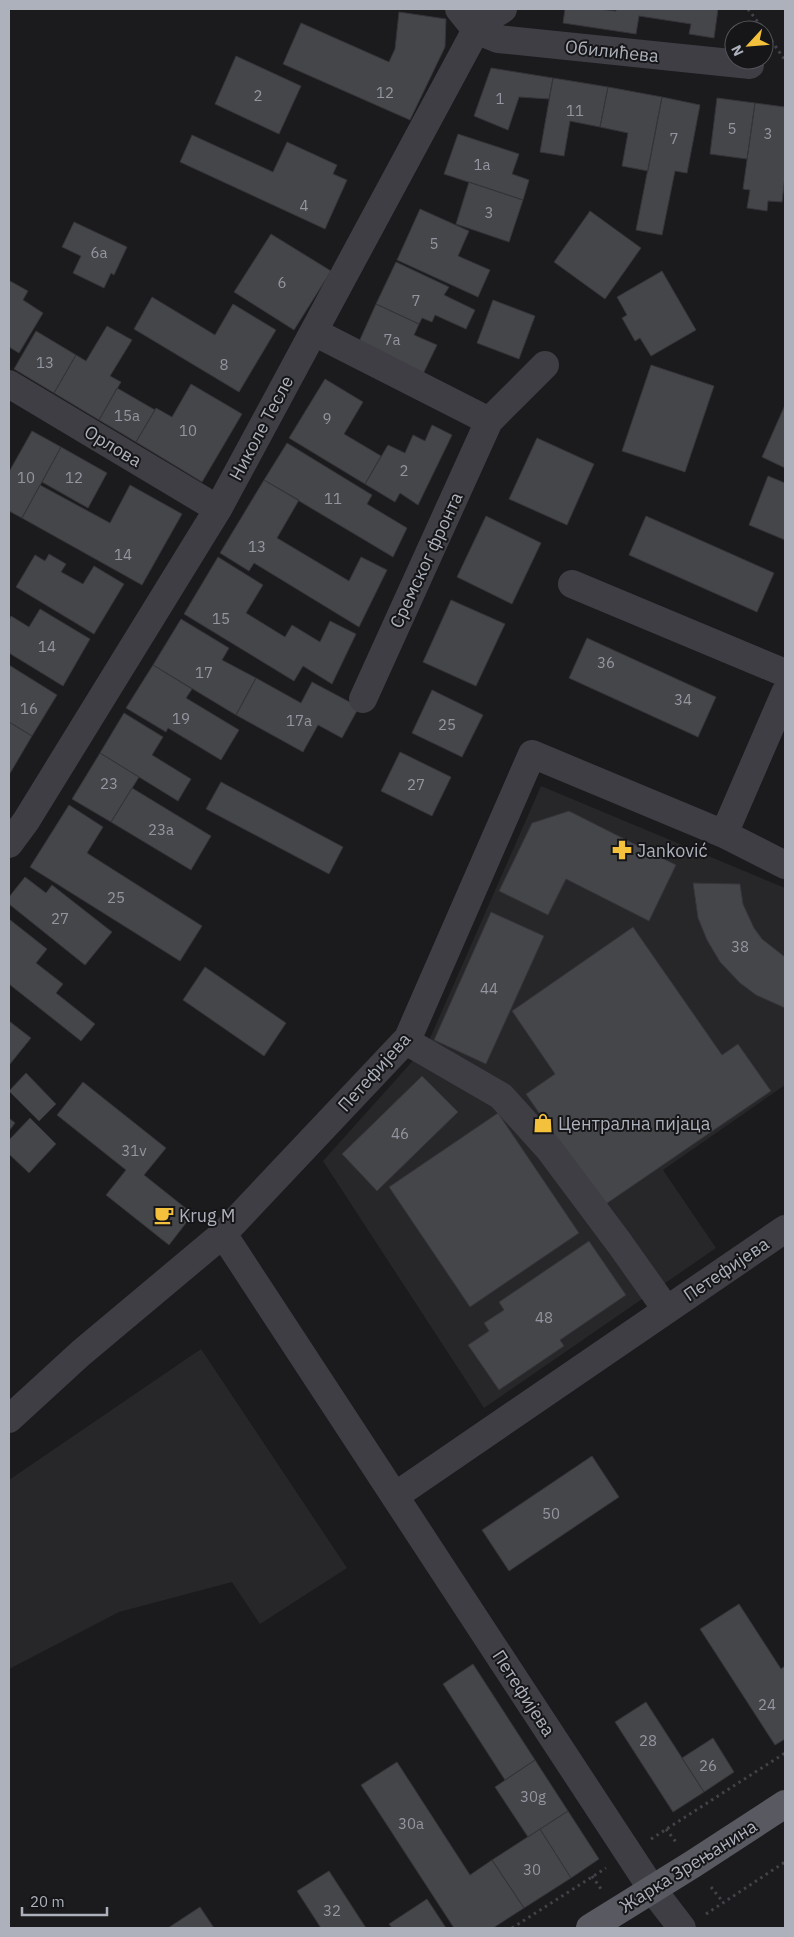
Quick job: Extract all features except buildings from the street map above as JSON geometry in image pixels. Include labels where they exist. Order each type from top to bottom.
[{"type":"main road","name":"Жарка Зрењанина","points":[[590,1928],[785,1804]]},
{"type":"street","points":[[459,9],[476,30]]},
{"type":"street","name":"Николе Тесле","points":[[9,844],[26,821],[218,509],[476,30],[485,20],[503,9]]},
{"type":"street","name":"Обилићева","points":[[476,30],[498,39],[724,62]]},
{"type":"street","points":[[314,332],[489,421]]},
{"type":"street","name":"Сремског фронта","points":[[363,699],[489,421],[545,365]]},
{"type":"street","name":"Орлова","points":[[9,384],[218,509]]},
{"type":"street","points":[[572,584],[785,674]]},
{"type":"street","points":[[724,834],[785,694]]},
{"type":"street","name":"Петефијева","points":[[691,1923],[652,1889],[223,1234],[406,1041],[532,754],[724,834],[785,865]]},
{"type":"street","points":[[406,1041],[501,1096],[549,1149],[666,1309]]},
{"type":"street","name":"Петефијева","points":[[395,1496],[785,1229]]},
{"type":"street","points":[[9,1419],[81,1353],[223,1234]]},
{"type":"path","points":[[748,9],[756,20]]},
{"type":"path","points":[[774,44],[785,60]]},
{"type":"path","points":[[691,1923],[785,1862]]},
{"type":"shaded area","name":"Централна пијаца","points":[[541,786],[785,888],[785,1085],[663,1170],[716,1248],[484,1408],[323,1161],[427,1045]]},
{"type":"shaded area","points":[[201,1349],[347,1568],[260,1624],[232,1582],[119,1612],[9,1669],[9,1480]]},
{"type":"place","name":"Janković","points":[[622,850]]},
{"type":"place","name":"Централна пијаца","points":[[543,1123]]},
{"type":"place","name":"Krug M","points":[[164,1215]]}]
